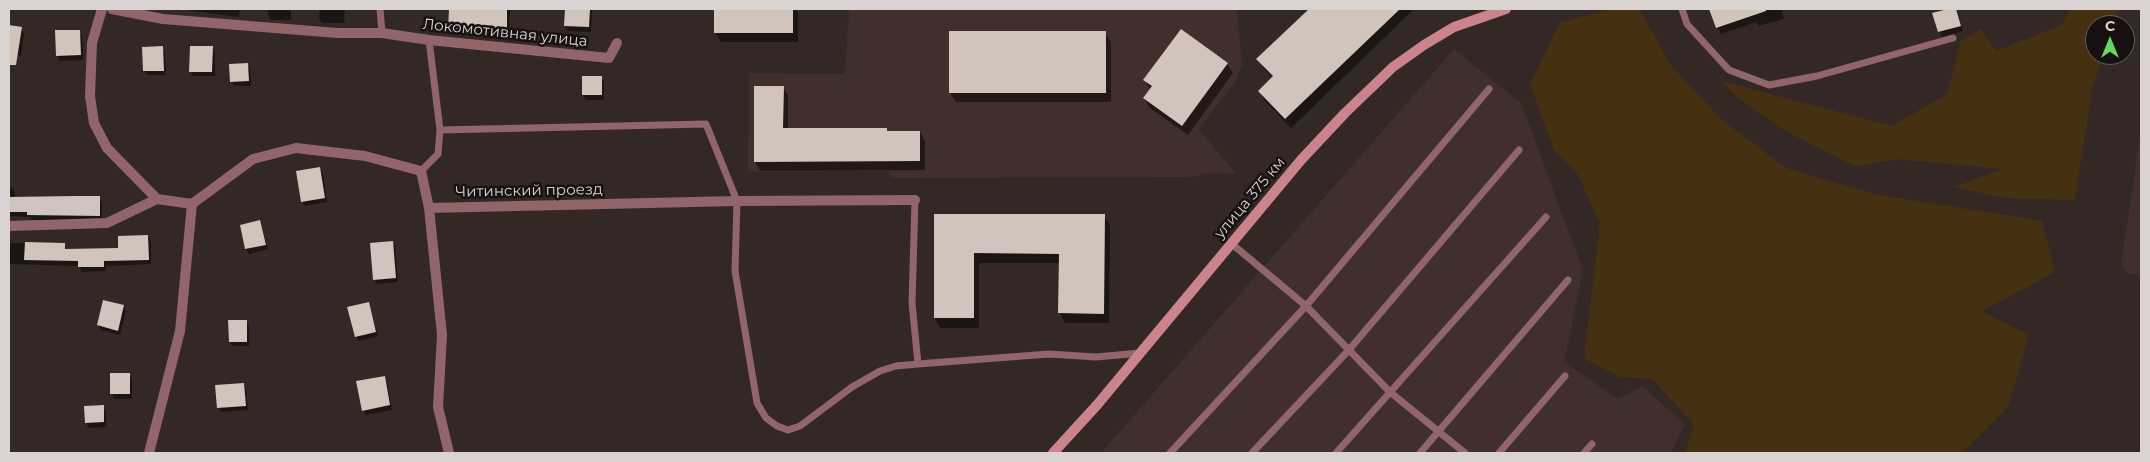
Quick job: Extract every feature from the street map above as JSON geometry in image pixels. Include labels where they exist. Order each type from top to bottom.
[{"type":"main road","name":"улица 375 км","points":[[1053,453],[1074,433],[1301,160],[1345,113],[1394,67],[1424,45],[1454,27],[1506,9]]},
{"type":"street","points":[[102,9],[92,43],[90,96],[94,123],[107,148],[157,199]]},
{"type":"street","name":"Локомотивная улица","points":[[112,9],[162,19],[337,33],[382,33],[429,40],[609,58],[617,43]]},
{"type":"street","points":[[9,226],[107,222],[157,199],[192,204],[253,159],[296,148],[365,156],[420,171],[429,208],[442,335],[438,407],[449,453]]},
{"type":"street","name":"Читинский проезд","points":[[429,208],[737,201],[915,200]]},
{"type":"street","points":[[149,453],[180,331],[192,204]]},
{"type":"lane","points":[[380,9],[382,33]]},
{"type":"lane","points":[[1682,9],[1688,24],[1729,70],[1769,85],[1817,76],[1953,38]]},
{"type":"lane","points":[[420,171],[438,154],[440,130],[429,40]]},
{"type":"lane","points":[[1170,453],[1306,306],[1489,89]]},
{"type":"lane","points":[[440,130],[706,124],[737,201],[735,271],[757,403],[766,418],[777,426],[788,430],[800,426],[852,387],[880,371],[896,366],[1049,354],[1096,357],[1140,353]]},
{"type":"lane","points":[[1252,453],[1348,351],[1519,150]]},
{"type":"lane","points":[[915,200],[912,303],[918,364]]},
{"type":"lane","points":[[1336,453],[1546,217]]},
{"type":"lane","points":[[1232,244],[1306,306],[1390,392],[1465,453]]},
{"type":"lane","points":[[1420,453],[1568,280]]},
{"type":"lane","points":[[1499,453],[1565,376]]},
{"type":"lane","points":[[1584,453],[1592,444]]},
{"type":"shaded area","points":[[849,9],[1237,9],[1242,65],[1236,81],[1199,129],[1236,174],[1210,173],[1190,177],[890,178],[889,171],[748,172],[749,73],[845,74]]},
{"type":"shaded area","points":[[1610,9],[1639,9],[1671,65],[1722,120],[1786,168],[1874,194],[2042,221],[2055,272],[1982,311],[2029,335],[2008,407],[1962,453],[1685,453],[1694,424],[1652,379],[1619,377],[1584,358],[1600,223],[1578,175],[1554,150],[1530,84],[1560,23]]},
{"type":"shaded area","points":[[2069,9],[2121,9],[2119,15],[2085,15],[2085,65],[2100,65],[2092,88],[2075,200],[2004,198],[1954,187],[2003,169],[1895,159],[1856,167],[1784,130],[1737,97],[1721,81],[1892,126],[1947,94],[1961,41],[1981,29],[1996,51],[2062,25]]},
{"type":"shaded area","points":[[1454,49],[1521,103],[1583,270],[1564,362],[1618,399],[1642,386],[1685,424],[1671,453],[1101,453]]},
{"type":"shaded area","points":[[2141,131],[2141,276],[2128,273],[2121,264]]},
{"type":"building","points":[[449,9],[507,9],[507,29],[448,29]]},
{"type":"building","points":[[565,9],[590,9],[589,27],[564,26]]},
{"type":"building","points":[[714,9],[793,9],[793,33],[714,33]]},
{"type":"building","points":[[1309,9],[1400,9],[1285,119],[1258,91],[1273,76],[1256,59]]},
{"type":"building","points":[[1709,9],[1766,9],[1766,11],[1716,28]]},
{"type":"building","points":[[1956,9],[1961,26],[1938,32],[1932,13]]},
{"type":"building","points":[[9,25],[22,27],[16,65],[9,65]]},
{"type":"building","points":[[1181,29],[1228,63],[1182,126],[1143,98],[1152,86],[1143,80]]},
{"type":"building","points":[[55,30],[80,30],[81,55],[56,56]]},
{"type":"building","points":[[949,31],[1106,31],[1106,93],[949,93]]},
{"type":"building","points":[[163,46],[164,71],[143,71],[142,47]]},
{"type":"building","points":[[190,46],[213,46],[212,72],[189,72]]},
{"type":"building","points":[[248,63],[249,81],[230,82],[229,64]]},
{"type":"building","points":[[582,76],[602,76],[602,95],[582,95]]},
{"type":"building","points":[[754,86],[784,86],[783,128],[887,128],[887,131],[920,131],[920,161],[754,162]]},
{"type":"building","points":[[320,167],[325,198],[301,202],[296,171]]},
{"type":"building","points":[[100,196],[100,216],[27,215],[27,212],[9,212],[9,197]]},
{"type":"building","points":[[934,214],[1105,214],[1104,314],[1058,313],[1059,254],[974,253],[974,318],[934,318]]},
{"type":"building","points":[[260,220],[266,245],[245,249],[240,225]]},
{"type":"building","points":[[148,235],[149,260],[104,261],[104,267],[78,267],[78,261],[24,260],[25,242],[65,243],[65,249],[118,248],[118,236]]},
{"type":"building","points":[[393,241],[396,278],[373,280],[370,243]]},
{"type":"building","points":[[103,300],[124,305],[118,331],[97,325]]},
{"type":"building","points":[[369,302],[376,332],[355,337],[347,307]]},
{"type":"building","points":[[228,320],[247,320],[247,342],[229,342]]},
{"type":"building","points":[[110,373],[130,373],[130,394],[110,394]]},
{"type":"building","points":[[385,376],[390,405],[362,411],[356,381]]},
{"type":"building","points":[[244,383],[246,406],[217,408],[215,385]]},
{"type":"building","points":[[104,405],[104,422],[85,423],[84,406]]}]
